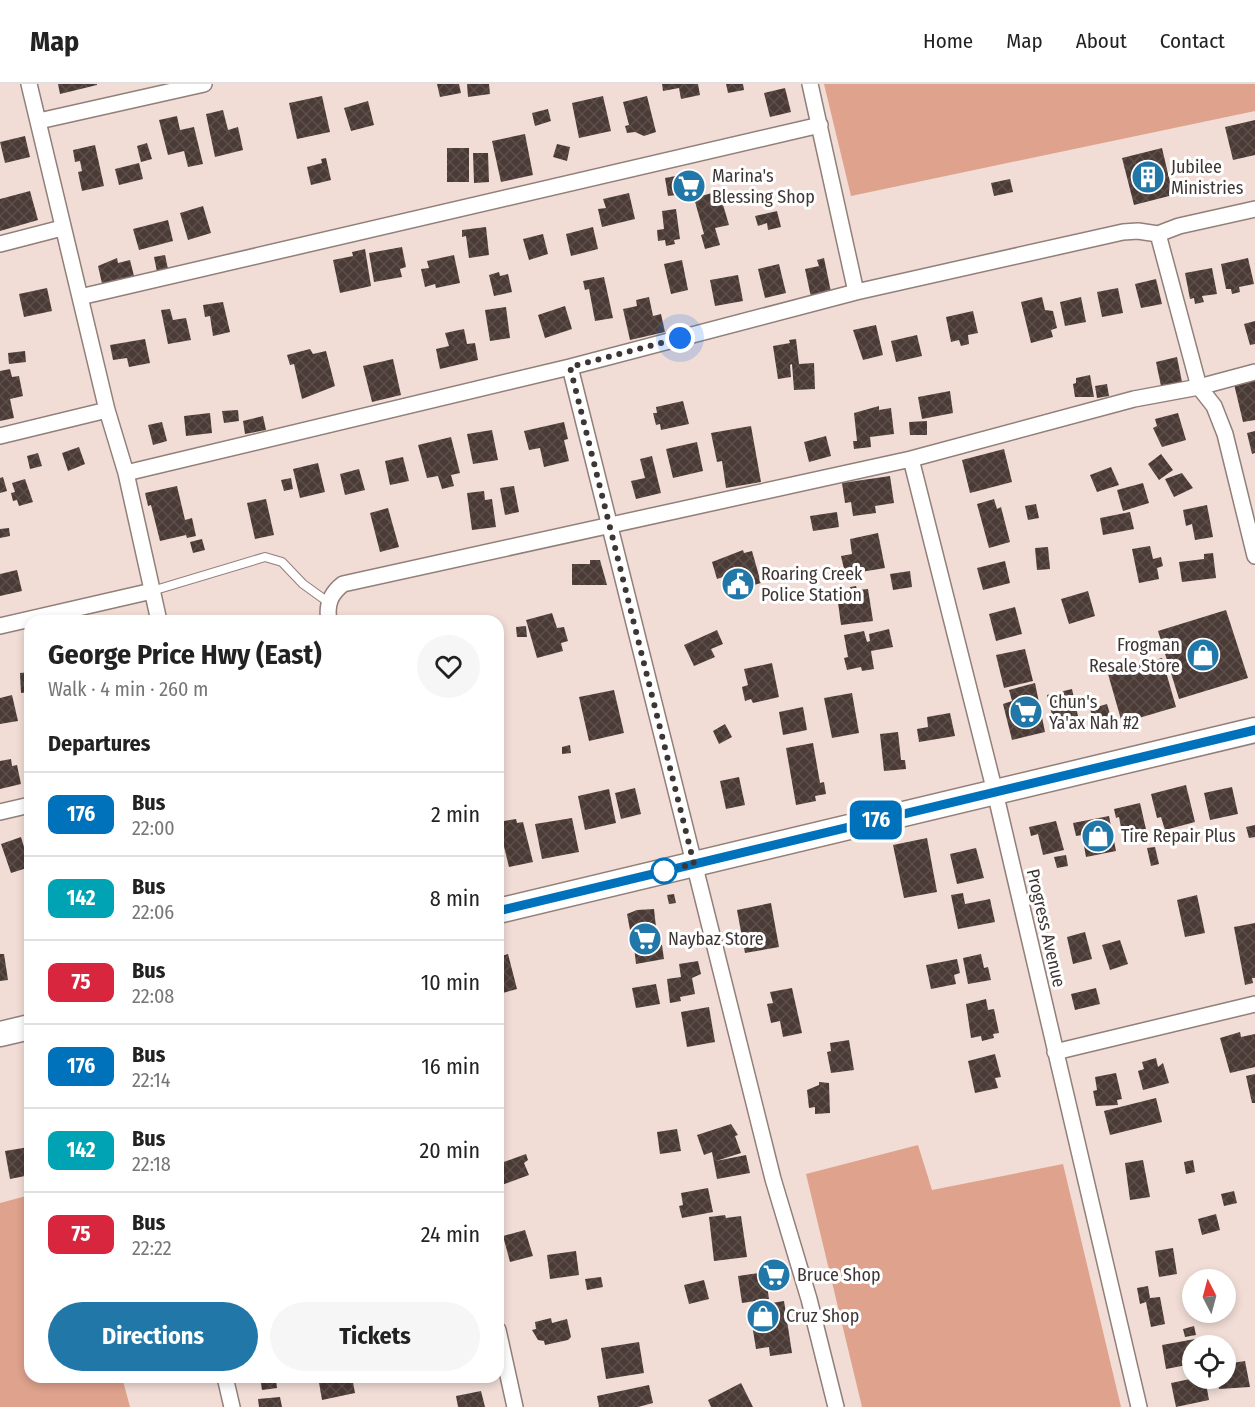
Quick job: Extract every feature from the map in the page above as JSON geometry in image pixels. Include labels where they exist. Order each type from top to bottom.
[{"type":"highway","points":[[504,910],[1255,730]]},
{"type":"highway","points":[[0,1034],[24,1028]]},
{"type":"street","points":[[29,84],[62,228],[126,473],[158,615]]},
{"type":"street","points":[[39,121],[204,84]]},
{"type":"street","points":[[810,84],[856,292]]},
{"type":"street","points":[[80,297],[820,125]]},
{"type":"street","points":[[126,473],[570,367],[856,292],[1123,232],[1138,231],[1158,234],[1179,226],[1255,209]]},
{"type":"street","points":[[0,244],[62,228]]},
{"type":"street","points":[[1158,234],[1199,387],[1214,406],[1225,434],[1255,556]]},
{"type":"street","points":[[570,367],[773,1179],[809,1299],[836,1407]]},
{"type":"street","points":[[329,615],[328,602],[343,584],[911,459],[1134,399],[1199,387],[1255,372]]},
{"type":"street","points":[[0,435],[108,410]]},
{"type":"street","name":"Progress Avenue","points":[[911,459],[994,792],[1139,1407]]},
{"type":"street","points":[[48,615],[152,591]]},
{"type":"street","points":[[0,626],[24,620]]},
{"type":"street","points":[[0,812],[24,806]]},
{"type":"street","points":[[1054,1052],[1255,1004]]},
{"type":"street","points":[[504,1357],[515,1407]]},
{"type":"street","points":[[226,1383],[232,1407]]},
{"type":"lane","points":[[152,591],[265,557],[282,562],[303,584],[328,602]]},
{"type":"shaded area","points":[[824,84],[1255,84],[1255,111],[851,196]]},
{"type":"shaded area","points":[[918,1145],[932,1190],[1063,1164],[1121,1407],[862,1407],[806,1174]]},
{"type":"shaded area","points":[[24,1197],[24,1383],[124,1383],[130,1407],[0,1407],[0,1203]]},
{"type":"building","points":[[58,84],[97,84],[97,85],[60,94]]},
{"type":"building","points":[[437,84],[459,84],[461,93],[440,97]]},
{"type":"building","points":[[467,84],[489,84],[490,94],[468,97]]},
{"type":"building","points":[[662,84],[698,84],[700,95],[681,99],[679,88],[663,91]]},
{"type":"building","points":[[726,84],[743,84],[744,90],[728,93]]},
{"type":"building","points":[[785,88],[791,112],[770,117],[764,93]]},
{"type":"building","points":[[322,96],[330,132],[297,139],[289,103]]},
{"type":"building","points":[[603,96],[611,131],[579,138],[572,103]]},
{"type":"building","points":[[647,96],[656,132],[644,136],[635,132],[627,133],[625,126],[629,125],[623,102]]},
{"type":"building","points":[[368,101],[374,125],[351,131],[344,108]]},
{"type":"building","points":[[548,109],[551,121],[535,126],[532,113]]},
{"type":"building","points":[[223,110],[228,130],[238,127],[243,150],[215,157],[206,114]]},
{"type":"building","points":[[177,116],[180,130],[194,127],[203,164],[188,167],[184,151],[168,155],[159,120]]},
{"type":"building","points":[[1255,120],[1255,155],[1233,160],[1225,127]]},
{"type":"building","points":[[525,134],[533,175],[501,182],[492,141]]},
{"type":"building","points":[[25,136],[30,157],[5,163],[0,142]]},
{"type":"building","points":[[147,143],[152,159],[141,162],[137,146]]},
{"type":"building","points":[[557,144],[570,147],[567,161],[553,157]]},
{"type":"building","points":[[95,145],[104,186],[82,191],[78,172],[82,171],[80,161],[75,162],[73,150]]},
{"type":"building","points":[[447,148],[469,148],[469,182],[447,182]]},
{"type":"building","name":"Jubilee Ministries","points":[[1162,148],[1173,195],[1134,205],[1122,158]]},
{"type":"building","points":[[473,153],[488,153],[489,182],[474,183]]},
{"type":"building","points":[[326,158],[331,180],[311,185],[307,167],[322,163],[321,159]]},
{"type":"building","points":[[139,163],[143,179],[119,185],[115,169]]},
{"type":"building","points":[[681,175],[684,194],[668,196],[665,178]]},
{"type":"building","points":[[1010,179],[1013,192],[994,196],[991,183]]},
{"type":"building","points":[[30,191],[38,220],[0,231],[0,199]]},
{"type":"building","points":[[719,191],[729,225],[715,228],[720,245],[705,249],[701,235],[704,234],[694,198]]},
{"type":"building","points":[[629,193],[635,219],[602,227],[598,209],[606,208],[603,199]]},
{"type":"building","points":[[203,206],[211,233],[188,240],[180,213]]},
{"type":"building","points":[[676,209],[680,239],[674,240],[675,244],[666,246],[665,240],[658,241],[657,230],[664,229],[662,211]]},
{"type":"building","points":[[777,211],[781,227],[768,230],[767,223],[758,226],[755,216]]},
{"type":"building","points":[[168,220],[173,241],[139,250],[133,229]]},
{"type":"building","points":[[486,227],[489,255],[469,258],[466,236],[462,237],[462,230]]},
{"type":"building","points":[[593,227],[598,249],[571,256],[566,234]]},
{"type":"building","points":[[543,234],[548,254],[529,260],[523,239]]},
{"type":"building","points":[[402,247],[406,267],[400,269],[402,277],[374,282],[369,253]]},
{"type":"building","points":[[365,249],[371,286],[340,293],[333,260],[353,256],[352,252]]},
{"type":"building","points":[[165,255],[168,269],[157,272],[154,257]]},
{"type":"building","points":[[454,255],[460,283],[436,288],[435,284],[425,287],[421,269],[429,268],[427,261]]},
{"type":"building","points":[[117,258],[118,263],[130,260],[134,276],[118,280],[119,284],[103,288],[98,266]]},
{"type":"building","points":[[824,258],[831,292],[811,297],[805,269],[819,266],[817,260]]},
{"type":"building","points":[[1248,258],[1254,284],[1239,287],[1240,292],[1232,294],[1231,289],[1226,289],[1221,264]]},
{"type":"building","points":[[682,260],[688,290],[671,294],[664,264]]},
{"type":"building","points":[[779,264],[786,293],[765,298],[758,269]]},
{"type":"building","points":[[1212,268],[1217,294],[1202,296],[1204,302],[1195,304],[1194,298],[1190,299],[1185,273]]},
{"type":"building","points":[[499,272],[500,276],[508,274],[512,292],[494,296],[489,275]]},
{"type":"building","points":[[738,275],[743,301],[715,306],[710,280]]},
{"type":"building","points":[[604,277],[613,318],[595,321],[589,289],[585,290],[583,281]]},
{"type":"building","points":[[1156,279],[1162,304],[1141,308],[1135,284]]},
{"type":"building","points":[[47,288],[52,311],[24,317],[19,294]]},
{"type":"building","points":[[1118,288],[1123,313],[1102,317],[1097,292]]},
{"type":"building","points":[[649,297],[653,316],[661,314],[665,332],[630,340],[623,309],[637,306],[636,300]]},
{"type":"building","points":[[1042,297],[1045,310],[1053,311],[1057,328],[1051,330],[1053,337],[1031,343],[1021,302]]},
{"type":"building","points":[[1081,297],[1086,322],[1065,326],[1060,302]]},
{"type":"building","points":[[223,302],[230,332],[213,336],[210,316],[205,317],[203,305]]},
{"type":"building","points":[[565,306],[572,329],[545,338],[538,315]]},
{"type":"building","points":[[506,307],[510,338],[490,341],[485,310]]},
{"type":"building","points":[[170,309],[173,320],[186,318],[191,340],[168,344],[161,310]]},
{"type":"building","points":[[973,311],[978,333],[968,335],[969,344],[961,346],[959,340],[951,342],[946,317]]},
{"type":"building","points":[[1255,321],[1255,344],[1250,345],[1244,324]]},
{"type":"building","points":[[876,325],[883,355],[863,360],[853,330]]},
{"type":"building","points":[[464,329],[467,344],[475,343],[478,360],[440,369],[436,349],[449,346],[445,333]]},
{"type":"building","points":[[917,335],[922,356],[896,362],[891,341]]},
{"type":"building","points":[[145,339],[150,363],[129,367],[127,358],[113,360],[110,345]]},
{"type":"building","points":[[796,339],[799,364],[814,363],[815,389],[794,390],[792,364],[790,365],[791,377],[778,379],[773,346],[790,343],[789,340]]},
{"type":"building","points":[[310,349],[313,354],[326,351],[335,386],[302,399],[294,364],[290,365],[287,355]]},
{"type":"building","points":[[25,351],[26,362],[9,364],[8,353]]},
{"type":"building","points":[[1177,357],[1182,382],[1161,386],[1156,362]]},
{"type":"building","points":[[393,359],[401,395],[372,402],[363,366]]},
{"type":"building","points":[[10,369],[12,377],[19,376],[23,396],[10,399],[14,418],[0,421],[0,371]]},
{"type":"building","points":[[1090,375],[1094,397],[1075,397],[1073,384],[1076,383],[1076,378]]},
{"type":"building","points":[[1255,379],[1255,420],[1243,422],[1234,384]]},
{"type":"building","points":[[1107,384],[1109,396],[1097,398],[1095,386]]},
{"type":"building","points":[[950,391],[953,413],[922,419],[918,397]]},
{"type":"building","points":[[683,401],[689,424],[661,430],[660,424],[656,425],[653,413],[657,413],[656,407]]},
{"type":"building","points":[[879,406],[879,410],[891,408],[894,434],[870,437],[871,447],[854,449],[853,441],[857,441],[854,413]]},
{"type":"building","points":[[238,410],[239,421],[224,423],[222,411]]},
{"type":"building","points":[[210,413],[212,433],[186,436],[184,416]]},
{"type":"building","points":[[1178,413],[1186,440],[1162,447],[1153,428],[1157,426],[1155,419]]},
{"type":"building","points":[[263,416],[266,430],[245,434],[243,421]]},
{"type":"building","points":[[927,421],[927,435],[910,435],[909,422]]},
{"type":"building","points":[[162,422],[167,441],[153,445],[148,425]]},
{"type":"building","points":[[564,422],[568,439],[564,440],[569,461],[544,467],[540,448],[529,450],[524,431]]},
{"type":"building","points":[[751,426],[761,482],[726,488],[722,461],[717,462],[711,433]]},
{"type":"building","points":[[492,430],[498,460],[473,464],[467,434]]},
{"type":"building","points":[[1255,431],[1255,453],[1252,454],[1247,433]]},
{"type":"building","points":[[826,436],[831,456],[809,462],[804,442]]},
{"type":"building","points":[[451,437],[460,473],[451,475],[454,486],[442,489],[438,476],[427,478],[418,445]]},
{"type":"building","points":[[697,442],[703,471],[673,478],[666,449]]},
{"type":"building","points":[[79,447],[85,464],[68,471],[62,453]]},
{"type":"building","points":[[1004,449],[1012,482],[970,493],[962,460]]},
{"type":"building","points":[[38,453],[42,466],[30,469],[27,456]]},
{"type":"building","points":[[1161,454],[1173,470],[1159,480],[1148,464]]},
{"type":"building","points":[[652,456],[661,493],[636,499],[631,481],[645,478],[640,459]]},
{"type":"building","points":[[403,457],[409,481],[390,485],[385,461]]},
{"type":"building","points":[[318,463],[325,492],[300,498],[293,469]]},
{"type":"building","points":[[1111,467],[1119,485],[1097,492],[1090,475]]},
{"type":"building","points":[[359,469],[365,490],[345,495],[340,474]]},
{"type":"building","points":[[1182,473],[1193,488],[1174,497],[1165,479]]},
{"type":"building","points":[[890,476],[894,503],[875,506],[876,513],[853,516],[851,502],[845,503],[842,483]]},
{"type":"building","points":[[3,477],[7,491],[0,493],[0,478]]},
{"type":"building","points":[[291,478],[293,489],[284,491],[281,480]]},
{"type":"building","points":[[25,479],[33,502],[19,506],[17,500],[13,501],[11,493],[15,492],[12,483]]},
{"type":"building","points":[[1143,483],[1149,503],[1123,511],[1117,490]]},
{"type":"building","points":[[177,486],[185,520],[192,518],[196,536],[187,538],[186,535],[160,541],[151,505],[148,506],[145,493]]},
{"type":"building","points":[[514,486],[519,512],[505,515],[500,488]]},
{"type":"building","points":[[484,491],[485,500],[492,499],[496,527],[472,530],[467,493]]},
{"type":"building","points":[[266,499],[274,535],[255,539],[247,503]]},
{"type":"building","points":[[994,499],[997,509],[1001,507],[1010,542],[989,548],[977,504]]},
{"type":"building","points":[[1036,504],[1039,518],[1028,520],[1025,506]]},
{"type":"building","points":[[1207,505],[1213,537],[1195,540],[1192,524],[1186,526],[1183,510]]},
{"type":"building","points":[[388,508],[399,547],[380,552],[370,513]]},
{"type":"building","points":[[837,512],[839,527],[813,531],[810,516]]},
{"type":"building","points":[[1130,512],[1134,529],[1103,535],[1100,518]]},
{"type":"building","points":[[9,528],[10,536],[0,538],[0,529]]},
{"type":"building","points":[[878,533],[885,568],[855,573],[854,567],[844,569],[841,556],[852,554],[850,539]]},
{"type":"building","points":[[202,539],[205,550],[193,553],[190,542]]},
{"type":"building","points":[[1150,546],[1153,559],[1161,557],[1163,566],[1157,568],[1159,579],[1139,583],[1132,549]]},
{"type":"building","points":[[1048,547],[1050,569],[1037,570],[1035,548]]},
{"type":"building","points":[[743,550],[744,553],[752,551],[761,583],[736,590],[735,586],[726,589],[723,577],[717,579],[712,562]]},
{"type":"building","points":[[1213,553],[1216,578],[1182,582],[1179,562],[1204,559],[1204,554]]},
{"type":"building","points":[[590,560],[600,560],[607,585],[572,585],[572,564],[590,564]]},
{"type":"building","points":[[1005,561],[1010,583],[983,590],[977,568]]},
{"type":"building","points":[[841,567],[843,578],[833,579],[831,568]]},
{"type":"building","points":[[17,570],[22,591],[0,596],[0,574]]},
{"type":"building","points":[[910,571],[912,587],[893,590],[890,574]]},
{"type":"building","points":[[856,586],[857,590],[868,589],[873,621],[841,625],[837,595],[851,593],[850,587]]},
{"type":"building","points":[[1088,591],[1095,616],[1069,624],[1061,599]]},
{"type":"building","points":[[1015,607],[1022,634],[996,641],[989,614]]},
{"type":"building","name":"Frogman Resale Store","points":[[1226,610],[1248,678],[1179,699],[1158,631]]},
{"type":"building","points":[[552,613],[557,628],[564,627],[568,641],[561,643],[563,651],[537,658],[526,620]]},
{"type":"building","points":[[526,626],[527,637],[517,637],[516,627]]},
{"type":"building","points":[[889,629],[893,647],[871,651],[874,669],[862,671],[861,667],[847,670],[844,658],[848,657],[844,635],[864,631],[867,642],[870,641],[869,634]]},
{"type":"building","points":[[717,630],[723,644],[711,649],[715,657],[694,666],[684,645]]},
{"type":"building","points":[[1025,649],[1033,681],[1004,688],[996,655]]},
{"type":"building","points":[[1162,658],[1176,707],[1122,723],[1108,674]]},
{"type":"building","points":[[772,663],[779,697],[753,703],[751,699],[745,701],[742,687],[748,685],[744,669]]},
{"type":"building","points":[[20,673],[24,673],[24,693],[21,693]]},
{"type":"building","points":[[1035,683],[1045,732],[1012,740],[1003,704],[1012,701],[1009,690]]},
{"type":"building","points":[[1072,689],[1080,725],[1056,731],[1047,695]]},
{"type":"building","points":[[614,690],[624,733],[589,741],[579,697]]},
{"type":"building","points":[[852,693],[859,733],[832,738],[824,698]]},
{"type":"building","points":[[12,695],[18,721],[0,724],[0,698]]},
{"type":"building","points":[[1107,704],[1114,727],[1097,731],[1090,709]]},
{"type":"building","points":[[803,707],[807,730],[783,735],[779,712]]},
{"type":"building","points":[[950,713],[955,736],[919,742],[917,729],[928,727],[927,717]]},
{"type":"building","points":[[725,724],[732,737],[719,744],[713,731]]},
{"type":"building","points":[[898,732],[901,760],[905,760],[906,769],[884,771],[880,734]]},
{"type":"building","points":[[813,743],[820,783],[824,782],[826,794],[815,796],[816,801],[796,805],[786,748]]},
{"type":"building","points":[[570,745],[571,753],[562,754],[562,747]]},
{"type":"building","points":[[11,759],[12,766],[17,765],[21,784],[0,789],[0,761]]},
{"type":"building","points":[[739,777],[745,805],[726,809],[720,781]]},
{"type":"building","points":[[1186,785],[1195,822],[1165,830],[1161,817],[1157,818],[1151,794]]},
{"type":"building","points":[[1232,787],[1238,814],[1210,820],[1204,793]]},
{"type":"building","points":[[635,788],[641,814],[621,819],[615,793]]},
{"type":"building","points":[[609,789],[616,823],[585,830],[578,796]]},
{"type":"building","points":[[1140,803],[1148,838],[1124,843],[1119,817],[1116,818],[1114,809]]},
{"type":"building","name":"Tire Repair Plus","points":[[1109,816],[1116,851],[1086,857],[1082,835],[1076,836],[1073,823]]},
{"type":"building","points":[[572,818],[579,852],[542,859],[535,824]]},
{"type":"building","points":[[516,819],[517,823],[523,822],[533,862],[509,867],[504,847],[504,821]]},
{"type":"building","points":[[1056,821],[1064,850],[1043,855],[1038,834],[1031,836],[1029,827]]},
{"type":"building","points":[[1255,825],[1255,837],[1249,838],[1246,827]]},
{"type":"building","points":[[21,837],[24,847],[24,869],[11,873],[1,844]]},
{"type":"building","points":[[927,838],[937,892],[904,898],[893,845]]},
{"type":"building","points":[[1155,847],[1159,864],[1151,866],[1147,848]]},
{"type":"building","points":[[976,848],[984,878],[957,884],[950,854]]},
{"type":"building","points":[[1066,855],[1068,866],[1057,868],[1054,857]]},
{"type":"building","points":[[963,893],[965,904],[990,899],[995,922],[958,929],[951,895]]},
{"type":"building","points":[[674,894],[676,903],[669,904],[667,895]]},
{"type":"building","points":[[1197,895],[1205,933],[1185,937],[1177,900]]},
{"type":"building","points":[[771,903],[779,947],[745,953],[737,910]]},
{"type":"building","name":"Naybaz Store","points":[[654,909],[658,945],[662,945],[664,959],[636,964],[632,929],[630,930],[627,914],[637,910]]},
{"type":"building","points":[[1255,923],[1255,978],[1252,978],[1253,983],[1245,985],[1234,927]]},
{"type":"building","points":[[1085,932],[1092,959],[1073,964],[1067,937]]},
{"type":"building","points":[[1120,940],[1128,964],[1110,970],[1102,945]]},
{"type":"building","points":[[0,954],[4,954],[8,980],[0,981]]},
{"type":"building","points":[[508,954],[517,989],[504,993],[504,955]]},
{"type":"building","points":[[981,954],[984,968],[988,967],[991,980],[968,984],[963,958]]},
{"type":"building","points":[[957,959],[960,973],[954,975],[956,984],[931,989],[926,965]]},
{"type":"building","points":[[698,961],[701,974],[692,978],[695,994],[680,997],[681,1001],[670,1003],[667,979],[681,977],[679,964]]},
{"type":"building","points":[[656,984],[660,1004],[636,1008],[632,988]]},
{"type":"building","points":[[792,988],[802,1033],[783,1037],[780,1021],[771,1023],[767,1004],[773,1003],[770,992]]},
{"type":"building","points":[[1096,988],[1100,1004],[1075,1010],[1071,994]]},
{"type":"building","points":[[986,999],[988,1010],[994,1009],[999,1033],[993,1034],[994,1038],[982,1041],[981,1036],[971,1038],[966,1004]]},
{"type":"building","points":[[709,1007],[715,1042],[687,1047],[681,1012]]},
{"type":"building","points":[[1240,1032],[1241,1037],[1255,1034],[1255,1067],[1230,1073],[1220,1038]]},
{"type":"building","points":[[849,1040],[854,1070],[831,1073],[827,1052],[831,1051],[830,1043]]},
{"type":"building","points":[[995,1054],[1001,1077],[995,1078],[998,1088],[975,1093],[968,1061]]},
{"type":"building","points":[[1156,1058],[1158,1067],[1163,1063],[1169,1083],[1143,1090],[1138,1071],[1144,1069],[1142,1062]]},
{"type":"building","points":[[1116,1073],[1122,1099],[1117,1100],[1118,1105],[1096,1106],[1093,1091],[1097,1090],[1095,1077]]},
{"type":"building","points":[[1255,1074],[1255,1103],[1252,1103],[1246,1076]]},
{"type":"building","points":[[819,1082],[829,1083],[830,1113],[815,1114],[815,1107],[809,1108],[807,1090],[819,1085]]},
{"type":"building","points":[[1156,1098],[1162,1122],[1110,1135],[1104,1111]]},
{"type":"building","points":[[731,1124],[738,1135],[735,1136],[741,1153],[716,1161],[746,1155],[750,1173],[717,1179],[712,1152],[704,1155],[697,1135]]},
{"type":"building","points":[[677,1129],[681,1151],[660,1154],[657,1132]]},
{"type":"building","points":[[24,1148],[24,1176],[10,1179],[5,1151]]},
{"type":"building","points":[[526,1154],[528,1160],[524,1163],[529,1175],[504,1184],[504,1162]]},
{"type":"building","points":[[1143,1160],[1150,1197],[1130,1200],[1125,1163]]},
{"type":"building","points":[[1193,1160],[1195,1172],[1186,1174],[1184,1162]]},
{"type":"building","points":[[708,1188],[713,1212],[682,1218],[679,1206],[683,1205],[681,1193]]},
{"type":"building","points":[[1234,1191],[1237,1203],[1224,1206],[1221,1194]]},
{"type":"building","points":[[1216,1214],[1220,1230],[1202,1235],[1198,1219]]},
{"type":"building","points":[[725,1215],[726,1218],[741,1216],[747,1257],[714,1261],[709,1217]]},
{"type":"building","points":[[525,1230],[533,1256],[510,1262],[504,1236]]},
{"type":"building","points":[[1173,1248],[1177,1274],[1159,1277],[1155,1251]]},
{"type":"building","points":[[576,1251],[579,1275],[550,1279],[547,1255]]},
{"type":"building","points":[[765,1272],[769,1299],[742,1303],[738,1276]]},
{"type":"building","points":[[601,1277],[603,1287],[587,1290],[585,1279]]},
{"type":"building","points":[[704,1280],[709,1299],[689,1304],[684,1285]]},
{"type":"building","points":[[1148,1286],[1150,1298],[1160,1297],[1165,1324],[1151,1327],[1146,1302],[1140,1304],[1137,1288]]},
{"type":"building","points":[[784,1301],[792,1353],[770,1356],[769,1347],[756,1349],[750,1312],[767,1310],[766,1304]]},
{"type":"building","points":[[551,1318],[552,1323],[567,1319],[571,1337],[568,1340],[545,1345],[544,1341],[538,1340],[532,1330],[536,1329],[535,1322]]},
{"type":"building","points":[[1194,1326],[1196,1335],[1184,1335],[1183,1329]]},
{"type":"building","points":[[1182,1341],[1182,1366],[1166,1369],[1162,1345]]},
{"type":"building","points":[[639,1342],[644,1373],[606,1379],[601,1348]]},
{"type":"building","points":[[1245,1361],[1250,1387],[1236,1388],[1236,1362]]},
{"type":"building","points":[[1182,1381],[1182,1389],[1207,1389],[1209,1400],[1176,1407],[1171,1383]]},
{"type":"building","points":[[261,1383],[276,1383],[277,1388],[262,1390]]},
{"type":"building","points":[[319,1383],[353,1383],[355,1393],[322,1400]]},
{"type":"building","points":[[741,1383],[753,1407],[711,1407],[708,1400]]},
{"type":"building","points":[[649,1385],[653,1403],[638,1407],[599,1407],[597,1396]]},
{"type":"building","points":[[481,1391],[485,1407],[458,1407],[456,1396]]},
{"type":"building","points":[[280,1397],[282,1407],[259,1407],[258,1399]]},
{"type":"bus line","name":"176","points":[[504,909],[563,893],[694,864],[1255,730]]},
{"type":"place","name":"Jubilee Ministries","points":[[1148,177]]},
{"type":"place","name":"Marina's Blessing Shop","points":[[689,186]]},
{"type":"place","name":"Roaring Creek Police Station","points":[[738,584]]},
{"type":"place","name":"Frogman Resale Store","points":[[1203,655]]},
{"type":"place","name":"Chun's Ya'ax Nah #2","points":[[1026,712]]},
{"type":"place","name":"Tire Repair Plus","points":[[1098,836]]},
{"type":"place","name":"Naybaz Store","points":[[645,939]]},
{"type":"place","name":"Bruce Shop","points":[[774,1275]]},
{"type":"place","name":"Cruz Shop","points":[[763,1316]]},
{"type":"route","points":[[664,871],[694,864],[570,367],[680,338]]}]
